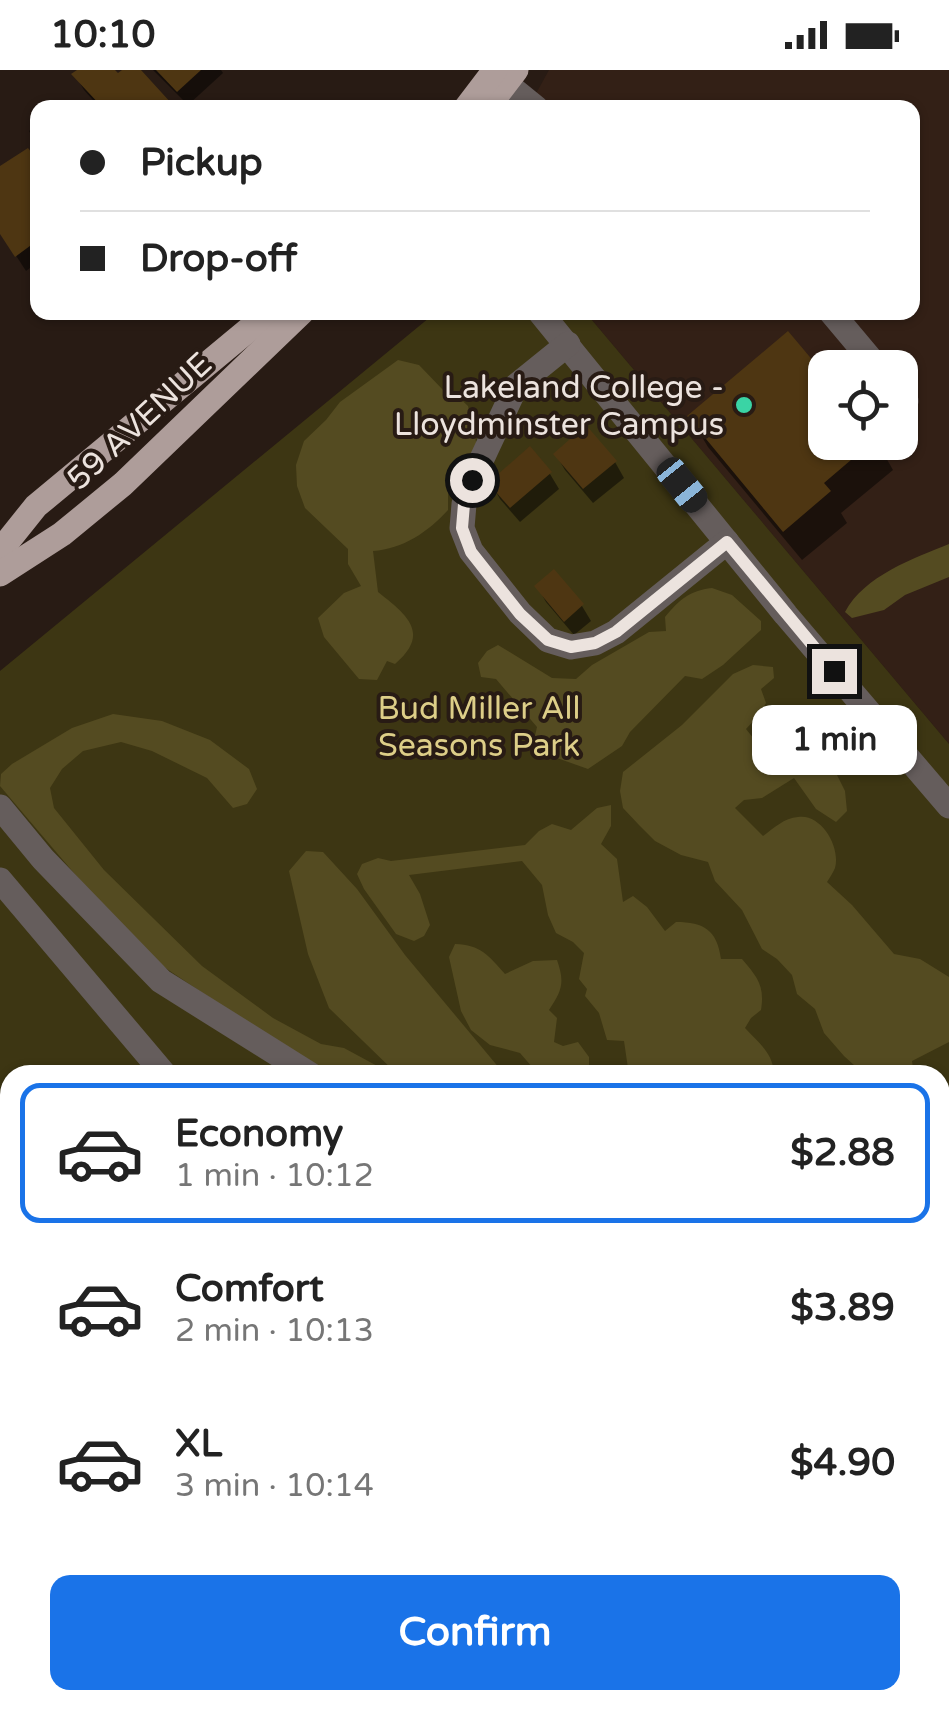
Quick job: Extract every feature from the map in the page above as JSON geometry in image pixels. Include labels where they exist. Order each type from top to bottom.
[{"type":"main road","points":[[474,100],[502,74]]},
{"type":"main road","points":[[491,100],[502,74]]},
{"type":"main road","name":"59 AVENUE","points":[[0,551],[36,506],[260,320]]},
{"type":"main road","name":"59 AVENUE","points":[[0,574],[62,534],[123,484],[294,320]]},
{"type":"lane","points":[[502,74],[528,100]]},
{"type":"lane","points":[[547,320],[790,620],[949,806]]},
{"type":"lane","points":[[838,320],[863,350]]},
{"type":"lane","points":[[568,344],[516,386],[464,504],[462,528],[471,552],[520,614],[548,640],[571,647],[595,643],[626,624],[727,542]]},
{"type":"lane","points":[[0,806],[43,859],[161,981],[295,1065]]},
{"type":"lane","points":[[0,880],[156,1065]]},
{"type":"shaded area","name":"Lakeland College - Lloydminster Campus","points":[[549,70],[949,70],[949,744],[592,320],[920,320],[920,100],[532,100]]},
{"type":"shaded area","points":[[398,360],[419,365],[444,391],[454,393],[468,406],[477,446],[448,493],[448,510],[405,543],[373,551],[378,592],[406,617],[413,634],[406,653],[395,664],[387,661],[377,680],[359,679],[324,637],[318,618],[344,593],[361,586],[348,564],[348,549],[305,508],[297,486],[296,465],[304,441],[340,402]]},
{"type":"shaded area","points":[[949,544],[949,577],[905,595],[884,610],[852,618],[845,612],[853,599],[877,578]]},
{"type":"shaded area","points":[[712,588],[732,595],[761,621],[761,630],[702,679],[685,676],[630,732],[622,746],[588,769],[540,752],[534,740],[537,727],[496,679],[481,677],[478,663],[498,645],[552,678],[576,679],[592,665],[649,632],[666,631],[665,617],[675,605],[691,594]]},
{"type":"shaded area","points":[[753,665],[773,667],[774,678],[761,689],[766,703],[746,729],[754,739],[775,741],[791,731],[810,742],[819,762],[837,775],[845,791],[847,811],[836,822],[816,809],[794,778],[762,798],[744,800],[735,808],[763,836],[793,818],[814,820],[827,833],[835,851],[835,868],[827,882],[894,954],[920,959],[949,977],[949,1042],[912,1061],[913,1065],[854,1065],[824,1033],[815,1009],[797,994],[792,975],[762,949],[742,910],[715,881],[708,862],[681,855],[655,841],[623,808],[623,772],[682,725],[733,674]]},
{"type":"shaded area","points":[[113,714],[162,721],[210,740],[249,769],[257,789],[247,804],[233,808],[207,778],[152,751],[121,742],[83,751],[62,769],[50,788],[54,808],[104,870],[202,966],[273,1018],[321,1044],[344,1048],[375,1065],[314,1065],[158,963],[102,906],[0,786],[1,774],[12,764],[72,728]]},
{"type":"shaded area","points":[[611,805],[611,826],[601,844],[617,859],[623,902],[633,896],[665,931],[676,922],[701,926],[716,941],[721,959],[742,959],[756,976],[762,994],[761,1010],[745,1028],[769,1055],[772,1065],[628,1065],[624,1041],[607,1040],[599,1013],[585,996],[587,989],[579,979],[584,953],[556,933],[542,885],[522,861],[409,875],[430,925],[424,936],[414,941],[396,934],[357,874],[362,864],[378,858],[391,861],[525,845],[552,824],[571,830],[597,808]]},
{"type":"shaded area","points":[[306,851],[323,852],[497,1065],[388,1065],[329,1008],[308,954],[289,871]]},
{"type":"shaded area","points":[[455,944],[471,946],[494,961],[505,974],[533,961],[557,960],[561,986],[549,1010],[557,1018],[554,1042],[563,1046],[578,1042],[589,1057],[589,1065],[530,1065],[520,1053],[490,1045],[471,1030],[461,1011],[449,957]]},
{"type":"green space","name":"Bud Miller All Seasons Park","points":[[426,320],[592,320],[949,744],[949,1065],[0,1065],[0,671]]},
{"type":"building","points":[[77,70],[141,70],[168,100],[95,100],[71,74]]},
{"type":"building","points":[[156,70],[201,70],[177,92]]},
{"type":"building","points":[[28,148],[30,151],[30,246],[15,257],[0,234],[0,166]]},
{"type":"building","points":[[788,331],[808,355],[808,460],[851,460],[824,483],[831,491],[783,532],[687,416]]},
{"type":"building","points":[[586,425],[617,461],[583,489],[553,454]]},
{"type":"building","points":[[530,446],[552,472],[510,508],[488,483]]},
{"type":"building","points":[[554,569],[584,604],[564,622],[534,586]]},
{"type":"place","name":"Lakeland College - Lloydminster Campus","points":[[744,405]]},
{"type":"route","points":[[472,480],[462,528],[471,552],[520,614],[548,640],[571,647],[595,643],[616,632],[727,542],[834,671]]}]
